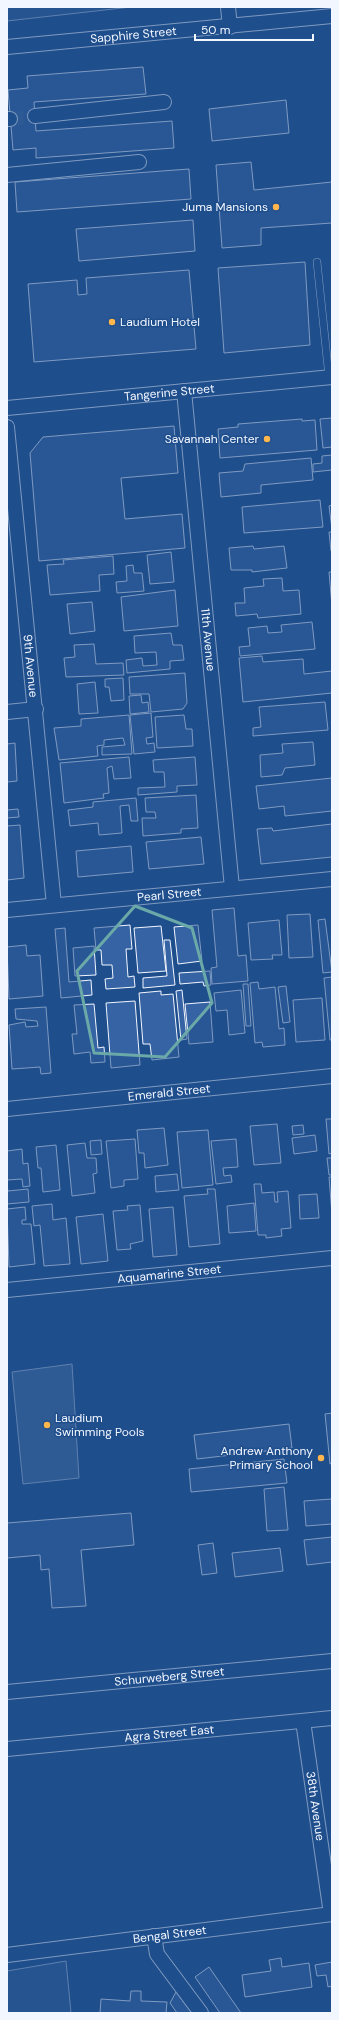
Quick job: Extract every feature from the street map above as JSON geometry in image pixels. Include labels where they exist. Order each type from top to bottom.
[{"type":"street","points":[[228,7],[230,27]]},
{"type":"street","name":"Sapphire Street","points":[[7,47],[230,27],[332,16]]},
{"type":"street","points":[[35,116],[164,102]]},
{"type":"street","points":[[7,175],[139,162]]},
{"type":"street","name":"Tangerine Street","points":[[7,408],[330,377]]},
{"type":"street","name":"11th Avenue","points":[[184,391],[232,888]]},
{"type":"street","name":"9th Avenue","points":[[7,427],[12,521],[36,709],[54,905]]},
{"type":"street","points":[[7,712],[36,709]]},
{"type":"street","name":"Pearl Street","points":[[7,910],[332,878]]},
{"type":"street","name":"Emerald Street","points":[[7,1109],[332,1076]]},
{"type":"street","name":"Aquamarine Street","points":[[7,1290],[332,1258]]},
{"type":"street","name":"Schurweberg Street","points":[[7,1692],[332,1661]]},
{"type":"street","name":"Agra Street East","points":[[7,1749],[332,1718]]},
{"type":"street","name":"38th Avenue","points":[[303,1721],[332,1914]]},
{"type":"street","name":"Bengal Street","points":[[7,1955],[332,1914]]},
{"type":"street","points":[[154,1936],[157,1954],[201,2013]]},
{"type":"lane","points":[[317,262],[330,377]]},
{"type":"highlighted area","points":[[135,906],[192,928],[212,1003],[165,1057],[94,1053],[77,971]]},
{"type":"shaded area","points":[[7,7],[131,7],[7,21]]},
{"type":"shaded area","name":"Laudium Swimming Pools","points":[[72,1364],[79,1478],[23,1484],[12,1372]]},
{"type":"shaded area","points":[[66,1961],[71,2013],[7,2013],[7,1971]]},
{"type":"building","points":[[143,67],[146,94],[34,102],[36,131],[172,121],[174,148],[36,158],[36,148],[13,150],[8,90],[28,88],[27,76]]},
{"type":"building","points":[[286,100],[289,133],[212,141],[209,109]]},
{"type":"building","name":"Juma Mansions","points":[[251,162],[254,190],[332,182],[332,223],[261,228],[261,245],[222,248],[216,165]]},
{"type":"building","points":[[189,169],[191,199],[17,212],[15,182]]},
{"type":"building","points":[[193,220],[195,251],[79,261],[76,229]]},
{"type":"building","points":[[305,262],[310,345],[224,353],[218,268]]},
{"type":"building","name":"Laudium Hotel","points":[[189,270],[196,349],[34,362],[28,284],[77,280],[78,295],[87,294],[86,278]]},
{"type":"building","points":[[332,418],[332,447],[323,448],[320,419]]},
{"type":"building","name":"Savannah Center","points":[[302,419],[302,421],[315,420],[317,450],[220,458],[218,429],[238,427],[238,424]]},
{"type":"building","points":[[174,426],[178,473],[121,478],[125,519],[182,514],[185,548],[39,561],[30,453],[43,437]]},
{"type":"building","points":[[332,455],[332,470],[313,472],[313,464],[322,463],[322,456]]},
{"type":"building","points":[[311,458],[313,480],[261,485],[261,493],[221,497],[219,473],[243,471],[245,464]]},
{"type":"building","points":[[320,500],[323,527],[244,533],[242,507]]},
{"type":"building","points":[[332,505],[332,529],[329,506]]},
{"type":"building","points":[[329,532],[332,532],[332,551],[331,551]]},
{"type":"building","points":[[253,546],[254,549],[284,546],[287,568],[252,572],[252,570],[231,570],[229,548]]},
{"type":"building","points":[[171,552],[174,582],[150,584],[147,555]]},
{"type":"building","points":[[113,556],[114,574],[99,575],[100,591],[50,595],[47,565],[64,564],[63,560]]},
{"type":"building","points":[[133,565],[134,573],[142,573],[144,591],[117,593],[116,582],[127,581],[126,566]]},
{"type":"building","points":[[329,572],[332,572],[332,606]]},
{"type":"building","points":[[282,578],[283,591],[299,590],[301,614],[258,618],[257,614],[236,616],[235,603],[245,603],[244,588],[264,586],[263,579]]},
{"type":"building","points":[[175,590],[178,626],[124,631],[121,597]]},
{"type":"building","points":[[92,602],[95,631],[70,634],[67,604]]},
{"type":"building","points":[[312,622],[315,649],[240,656],[239,647],[250,646],[248,628],[267,626],[268,633],[282,632],[281,625]]},
{"type":"building","points":[[171,633],[173,645],[182,645],[184,660],[170,661],[170,669],[127,673],[126,660],[142,658],[143,666],[157,665],[156,652],[135,653],[134,636]]},
{"type":"building","points":[[94,644],[96,664],[123,663],[124,675],[66,677],[64,658],[75,657],[74,645]]},
{"type":"building","points":[[262,656],[263,662],[303,659],[304,674],[332,671],[332,693],[243,702],[239,658]]},
{"type":"building","points":[[185,673],[187,703],[183,709],[151,712],[149,694],[130,694],[129,677]]},
{"type":"building","points":[[123,678],[124,700],[111,701],[109,687],[105,687],[105,679]]},
{"type":"building","points":[[95,682],[98,713],[79,714],[77,684]]},
{"type":"building","points":[[141,695],[142,703],[148,702],[149,712],[130,714],[129,696]]},
{"type":"building","points":[[325,702],[328,730],[253,736],[253,728],[261,727],[259,707]]},
{"type":"building","points":[[151,713],[153,737],[146,738],[147,744],[154,743],[155,752],[134,754],[130,715]]},
{"type":"building","points":[[129,715],[132,754],[102,755],[102,747],[125,745],[123,738],[104,740],[104,745],[97,746],[98,756],[59,760],[54,728],[81,726],[81,719]]},
{"type":"building","points":[[184,715],[186,729],[192,729],[193,746],[157,748],[155,717]]},
{"type":"building","points":[[313,742],[315,765],[285,768],[282,775],[261,777],[260,755],[283,753],[282,744]]},
{"type":"building","points":[[15,743],[17,781],[7,782],[7,744]]},
{"type":"building","points":[[129,757],[131,778],[114,779],[112,766],[107,768],[109,793],[103,794],[104,798],[64,803],[60,763]]},
{"type":"building","points":[[195,757],[197,785],[177,786],[177,792],[138,795],[138,788],[165,787],[164,772],[154,772],[153,760]]},
{"type":"building","points":[[332,778],[332,811],[285,816],[284,806],[259,809],[256,786]]},
{"type":"building","points":[[196,795],[198,828],[181,829],[181,833],[143,836],[142,818],[156,818],[155,812],[146,812],[145,798]]},
{"type":"building","points":[[136,798],[138,821],[131,821],[129,805],[120,806],[122,833],[99,835],[98,823],[70,826],[68,810],[93,807],[93,802]]},
{"type":"building","points":[[18,809],[19,817],[7,818],[7,810]]},
{"type":"building","points":[[332,824],[332,857],[261,864],[257,829],[272,828],[273,831]]},
{"type":"building","points":[[20,825],[24,878],[7,880],[7,826]]},
{"type":"building","points":[[201,837],[204,864],[149,869],[146,842]]},
{"type":"building","points":[[131,846],[133,872],[78,877],[76,851]]},
{"type":"building","points":[[234,908],[238,956],[246,955],[248,981],[212,984],[211,968],[217,967],[212,910]]},
{"type":"building","points":[[310,914],[313,957],[289,958],[287,915]]},
{"type":"building","points":[[325,919],[332,972],[323,973],[318,920]]},
{"type":"building","points":[[279,920],[282,955],[272,955],[273,959],[251,960],[248,923]]},
{"type":"building","points":[[130,925],[132,949],[126,949],[128,977],[134,976],[135,987],[106,989],[105,979],[113,978],[112,965],[102,965],[101,950],[96,950],[94,928]]},
{"type":"building","points":[[198,925],[202,961],[178,964],[174,927]]},
{"type":"building","points":[[161,926],[166,971],[138,973],[134,928]]},
{"type":"building","points":[[65,928],[69,982],[91,980],[92,995],[61,998],[55,929]]},
{"type":"building","points":[[164,940],[170,940],[175,985],[143,988],[143,978],[167,976]]},
{"type":"building","points":[[26,945],[27,956],[40,955],[43,996],[9,999],[7,947]]},
{"type":"building","points":[[94,946],[96,975],[75,976],[73,948]]},
{"type":"building","points":[[210,971],[211,985],[204,986],[203,982],[180,984],[179,973]]},
{"type":"building","points":[[332,977],[332,1040],[330,1040],[324,978]]},
{"type":"building","points":[[258,982],[259,989],[275,987],[279,1029],[284,1028],[285,1045],[263,1047],[262,1042],[255,1043],[250,983]]},
{"type":"building","points":[[243,984],[248,984],[251,1026],[246,1026]]},
{"type":"building","points":[[286,986],[290,1022],[283,1023],[278,987]]},
{"type":"building","points":[[182,990],[187,1039],[181,1040],[176,991]]},
{"type":"building","points":[[241,990],[245,1033],[229,1035],[227,1010],[216,1011],[214,993]]},
{"type":"building","points":[[161,991],[161,995],[173,994],[179,1057],[152,1060],[150,1044],[143,1044],[139,993]]},
{"type":"building","points":[[322,998],[325,1040],[296,1042],[293,1000]]},
{"type":"building","points":[[135,1001],[140,1065],[111,1068],[106,1003]]},
{"type":"building","points":[[210,1002],[213,1042],[189,1044],[185,1004]]},
{"type":"building","points":[[94,1004],[98,1048],[104,1047],[105,1062],[91,1063],[90,1052],[74,1054],[72,1034],[77,1034],[74,1005]]},
{"type":"building","points":[[46,1007],[51,1073],[41,1074],[40,1067],[12,1069],[9,1025],[25,1022],[26,1027],[38,1026],[37,1021],[16,1019],[15,1009]]},
{"type":"building","points":[[326,1119],[332,1119],[332,1153],[329,1154]]},
{"type":"building","points":[[277,1124],[281,1163],[254,1165],[250,1126]]},
{"type":"building","points":[[303,1125],[304,1134],[293,1135],[292,1126]]},
{"type":"building","points":[[164,1128],[168,1165],[145,1168],[144,1153],[139,1153],[137,1130]]},
{"type":"building","points":[[208,1130],[213,1185],[182,1188],[177,1132]]},
{"type":"building","points":[[315,1135],[317,1151],[294,1154],[292,1138]]},
{"type":"building","points":[[135,1139],[138,1179],[124,1180],[124,1186],[111,1188],[106,1141]]},
{"type":"building","points":[[236,1139],[238,1167],[223,1168],[224,1176],[231,1175],[232,1182],[216,1184],[211,1141]]},
{"type":"building","points":[[101,1140],[102,1154],[91,1155],[90,1141]]},
{"type":"building","points":[[85,1143],[87,1158],[96,1158],[97,1173],[93,1174],[95,1193],[72,1196],[67,1145]]},
{"type":"building","points":[[56,1145],[60,1190],[43,1192],[41,1168],[38,1168],[36,1147]]},
{"type":"building","points":[[22,1149],[23,1164],[28,1163],[30,1186],[23,1187],[22,1179],[7,1180],[7,1151]]},
{"type":"building","points":[[327,1158],[332,1158],[332,1175],[329,1175]]},
{"type":"building","points":[[177,1174],[179,1190],[156,1192],[155,1176]]},
{"type":"building","points":[[329,1177],[332,1177],[332,1214]]},
{"type":"building","points":[[254,1184],[261,1184],[262,1193],[274,1192],[275,1202],[278,1202],[277,1192],[288,1191],[291,1228],[281,1229],[282,1236],[266,1238],[266,1235],[258,1235]]},
{"type":"building","points":[[7,1186],[8,1191],[28,1189],[29,1202],[7,1204]]},
{"type":"building","points":[[207,1189],[215,1189],[220,1244],[189,1247],[184,1196],[208,1194]]},
{"type":"building","points":[[317,1194],[319,1218],[300,1219],[299,1195]]},
{"type":"building","points":[[254,1203],[256,1231],[229,1233],[227,1206]]},
{"type":"building","points":[[52,1204],[53,1220],[66,1218],[70,1264],[44,1266],[40,1225],[34,1226],[32,1206]]},
{"type":"building","points":[[140,1205],[143,1241],[130,1244],[131,1249],[117,1250],[113,1211],[128,1210],[127,1206]]},
{"type":"building","points":[[25,1207],[26,1220],[22,1220],[22,1224],[31,1224],[35,1264],[9,1267],[7,1209]]},
{"type":"building","points":[[173,1207],[177,1255],[153,1257],[149,1209]]},
{"type":"building","points":[[103,1214],[108,1261],[81,1264],[76,1217]]},
{"type":"building","points":[[332,1413],[332,1463],[330,1464],[325,1414]]},
{"type":"building","points":[[289,1424],[292,1448],[197,1459],[194,1435]]},
{"type":"building","points":[[284,1459],[287,1483],[191,1492],[189,1469]]},
{"type":"building","points":[[284,1487],[288,1530],[267,1531],[264,1489]]},
{"type":"building","points":[[332,1499],[332,1524],[306,1526],[304,1501]]},
{"type":"building","points":[[131,1513],[134,1545],[81,1550],[86,1606],[52,1608],[49,1569],[41,1570],[40,1555],[7,1558],[7,1523]]},
{"type":"building","points":[[332,1537],[332,1562],[307,1565],[304,1540]]},
{"type":"building","points":[[213,1543],[217,1573],[202,1575],[198,1545]]},
{"type":"building","points":[[280,1548],[283,1571],[235,1577],[232,1553]]},
{"type":"building","points":[[281,1958],[282,1967],[309,1963],[312,1987],[245,1997],[242,1975],[271,1971],[269,1960]]},
{"type":"building","points":[[332,1962],[332,1986],[328,1987],[326,1975],[317,1976],[315,1965]]},
{"type":"building","points":[[209,1967],[241,2013],[220,2013],[195,1977]]},
{"type":"building","points":[[131,1991],[141,1991],[141,2001],[167,2002],[166,2013],[100,2013],[101,1999],[130,2001]]},
{"type":"building","points":[[176,1992],[192,2013],[177,2013],[170,2003]]},
{"type":"tunnel","points":[[10,119],[35,116]]},
{"type":"place","name":"Juma Mansions","points":[[276,207]]},
{"type":"place","name":"Laudium Hotel","points":[[112,322]]},
{"type":"place","name":"Savannah Center","points":[[267,439]]},
{"type":"place","name":"Laudium Swimming Pools","points":[[47,1425]]},
{"type":"place","name":"Andrew Anthony Primary School","points":[[321,1458]]}]
